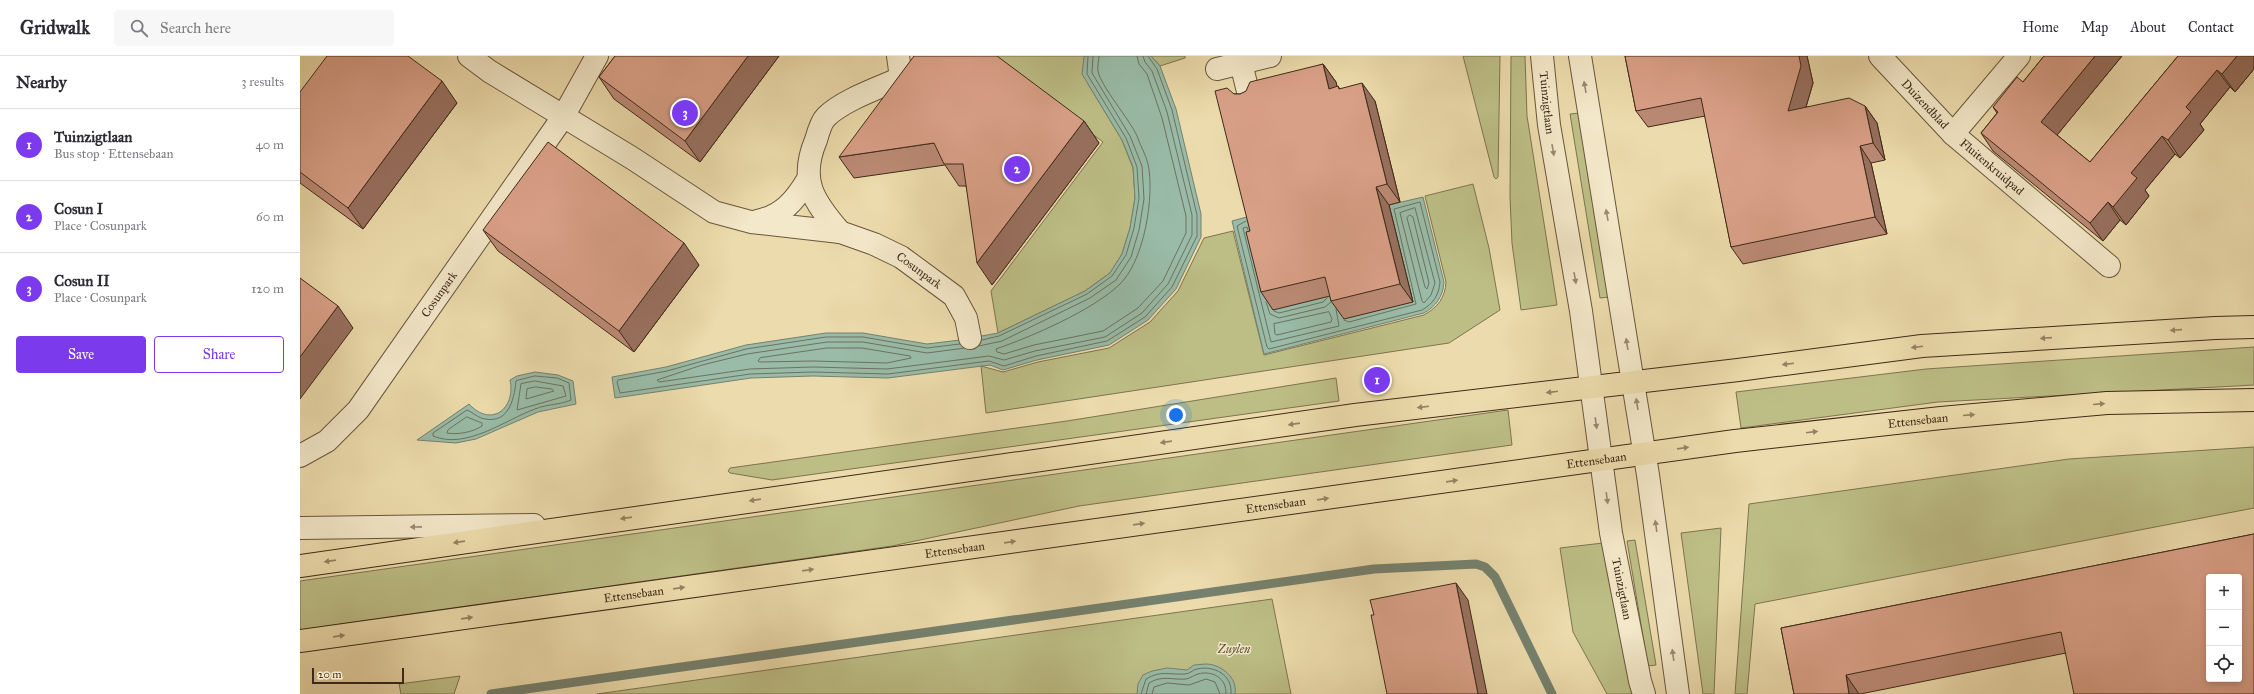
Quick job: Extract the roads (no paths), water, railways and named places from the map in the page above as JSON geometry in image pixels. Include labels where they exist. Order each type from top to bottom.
[{"type":"main road","points":[[300,566],[581,524],[1355,415],[1922,346],[2215,328],[2254,327]]},
{"type":"main road","name":"Ettensebaan","points":[[300,641],[1766,438],[1988,414],[2107,403],[2254,400]]},
{"type":"street","name":"Cosunpark","points":[[469,56],[489,72],[632,158],[714,212],[751,222],[840,232],[874,244],[901,257],[954,296],[966,318],[970,338]]},
{"type":"street","name":"Cosunpark","points":[[300,456],[327,441],[358,410],[563,117],[596,56]]},
{"type":"street","name":"Cosunpark","points":[[840,232],[821,210],[808,179],[809,156],[825,118],[854,99],[901,78],[898,56]]},
{"type":"street","points":[[1217,69],[1270,56]]},
{"type":"street","name":"Tuinzigtlaan","points":[[1542,56],[1549,125],[1581,311],[1611,533],[1640,681],[1644,694]]},
{"type":"street","points":[[1580,56],[1645,454],[1678,694]]},
{"type":"street","name":"Duizendblad","points":[[1880,56],[1953,134]]},
{"type":"street","name":"Fluitenkruidpad","points":[[2019,56],[1953,134],[2109,266]]},
{"type":"street","points":[[1240,63],[1250,100]]},
{"type":"street","name":"Cosunpark","points":[[751,222],[767,219],[784,211],[797,197],[808,179]]},
{"type":"street","points":[[300,519],[340,529]]},
{"type":"street","points":[[300,528],[340,529],[581,524]]},
{"type":"water","points":[[1151,56],[1160,66],[1176,109],[1201,214],[1201,237],[1176,289],[1148,320],[1109,345],[1037,360],[1003,370],[990,365],[888,378],[813,376],[751,378],[615,398],[612,377],[666,367],[746,345],[826,333],[863,333],[927,344],[998,333],[1085,291],[1110,273],[1122,254],[1130,228],[1135,198],[1133,167],[1122,140],[1082,74],[1084,57]]},
{"type":"water","points":[[1423,197],[1444,282],[1440,297],[1432,307],[1424,313],[1264,354],[1232,221],[1254,215],[1389,205]]},
{"type":"water","points":[[535,372],[558,375],[573,381],[576,404],[538,412],[476,439],[456,443],[417,440],[469,404],[477,411],[486,414],[493,415],[500,412],[505,407],[509,399],[511,390],[510,380],[517,376]]},
{"type":"water","points":[[1206,664],[1217,666],[1231,677],[1234,682],[1235,694],[1137,694],[1138,684],[1143,675],[1152,671],[1167,668],[1187,670],[1194,665]]},
{"type":"waterway","points":[[491,694],[1374,569],[1476,564],[1485,567],[1495,577],[1552,694]]},
{"type":"place","name":"Cosun II","points":[[685,113]]},
{"type":"place","name":"Cosun I","points":[[1017,169]]},
{"type":"place","name":"Tuinzigtlaan","points":[[1377,380]]},
{"type":"park label","name":"Zuylen","points":[[1234,649]]}]
